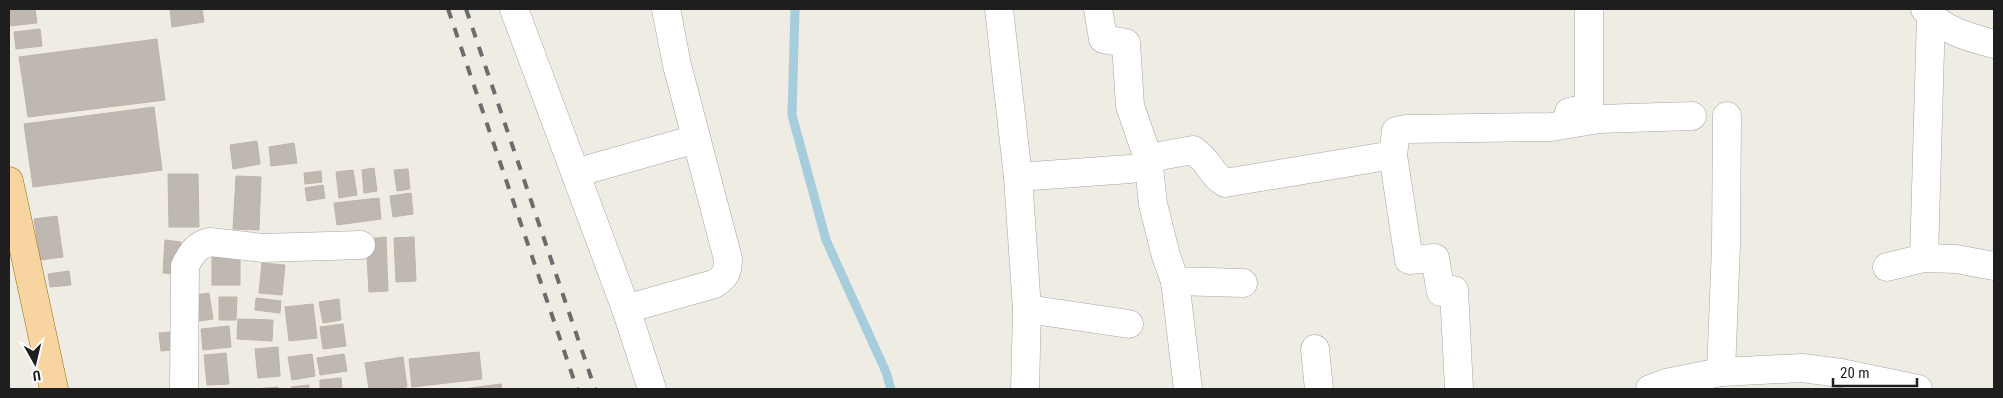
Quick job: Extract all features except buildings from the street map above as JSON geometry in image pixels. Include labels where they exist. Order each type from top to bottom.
[{"type":"main road","points":[[9,181],[54,389]]},
{"type":"street","points":[[514,9],[626,309],[652,389]]},
{"type":"street","points":[[626,309],[714,284],[723,279],[728,270],[728,259],[677,65],[666,9]]},
{"type":"street","points":[[999,9],[1018,177],[1027,309],[1025,389]]},
{"type":"street","points":[[1098,9],[1103,39],[1126,43],[1130,106],[1139,164],[1153,204],[1166,256],[1175,281],[1188,389]]},
{"type":"street","points":[[1567,126],[1569,112],[1589,108],[1588,9]]},
{"type":"street","points":[[1928,12],[1959,34],[1994,44]]},
{"type":"street","points":[[1924,258],[1931,73],[1928,12]]},
{"type":"street","points":[[1459,389],[1454,290],[1441,292],[1435,258],[1409,260],[1393,154],[1396,131],[1406,129],[1567,126],[1599,119],[1692,116]]},
{"type":"street","points":[[1721,372],[1726,246],[1727,116]]},
{"type":"street","points":[[575,173],[696,139]]},
{"type":"street","points":[[1018,177],[1139,164],[1193,150],[1204,157],[1215,177],[1225,183],[1393,154]]},
{"type":"street","points":[[184,389],[185,266],[191,253],[210,242],[263,248],[361,245]]},
{"type":"street","points":[[1887,267],[1924,258],[1956,259],[1994,266]]},
{"type":"street","points":[[1175,281],[1243,283]]},
{"type":"street","points":[[1027,309],[1129,324]]},
{"type":"street","points":[[1315,349],[1319,389]]},
{"type":"street","points":[[1650,389],[1666,383],[1721,372],[1802,368],[1876,379],[1918,389]]},
{"type":"waterway","points":[[795,9],[792,115],[826,240],[886,372],[891,389]]},
{"type":"railway","points":[[448,9],[577,389]]},
{"type":"railway","points":[[466,9],[595,389]]}]
